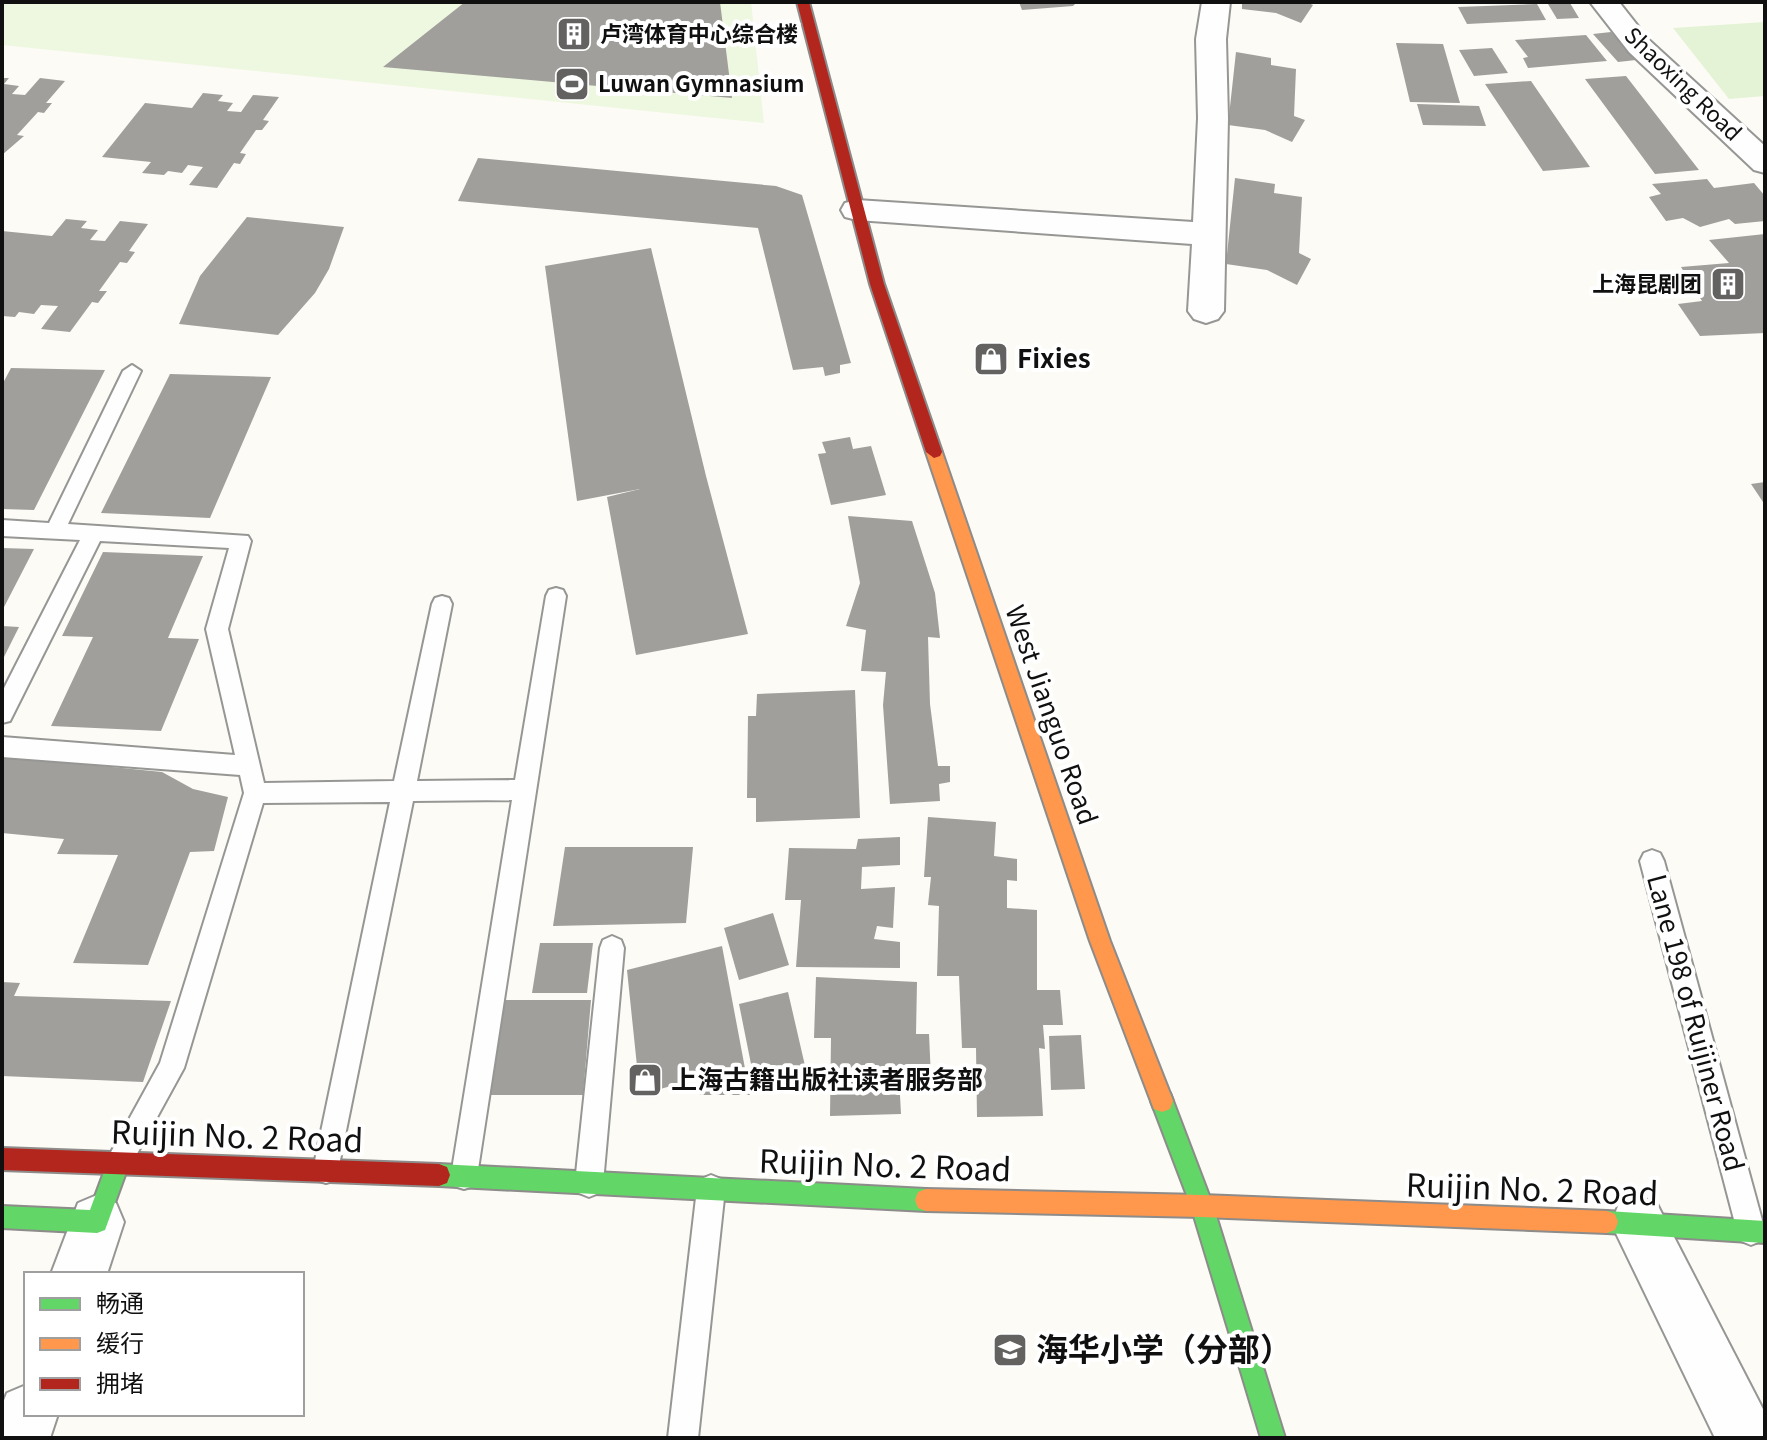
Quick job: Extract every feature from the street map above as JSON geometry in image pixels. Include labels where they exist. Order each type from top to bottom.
[{"type":"street","name":"West Jianguo Road","points":[[803,2],[877,284],[1095,926],[1202,1206],[1273,1438]]},
{"type":"street","points":[[1206,311],[1213,118],[1211,39],[1216,2]]},
{"type":"street","name":"Shaoxing Road","points":[[1604,2],[1639,46],[1765,163]]},
{"type":"street","points":[[857,210],[1209,234]]},
{"type":"street","name":"Ruijin No. 2 Road","points":[[2,1159],[464,1176],[920,1200],[1202,1206],[1638,1223],[1758,1232]]},
{"type":"street","points":[[80,1272],[118,1164]]},
{"type":"street","points":[[2,1217],[97,1222]]},
{"type":"street","points":[[1638,1223],[1746,1438]]},
{"type":"street","points":[[20,1438],[27,1416]]},
{"type":"lane","points":[[55,531],[132,371]]},
{"type":"lane","points":[[2,528],[241,541],[217,629],[255,793],[171,1068],[118,1164]]},
{"type":"lane","points":[[2,714],[94,533]]},
{"type":"lane","points":[[464,1176],[556,596]]},
{"type":"lane","points":[[326,1170],[442,604]]},
{"type":"lane","points":[[2,747],[249,766]]},
{"type":"lane","points":[[255,793],[527,790]]},
{"type":"lane","name":"Lane 198 of Ruijiner Road","points":[[1652,861],[1758,1232]]},
{"type":"lane","points":[[589,1183],[612,948]]},
{"type":"lane","points":[[683,1438],[711,1189]]},
{"type":"green space","name":"Luwan Gymnasium","points":[[2,2],[751,2],[764,123],[2,45]]},
{"type":"green space","points":[[1765,22],[1765,96],[1729,99],[1673,28]]},
{"type":"building","name":"卢湾体育中心综合楼","points":[[465,2],[720,2],[732,98],[383,67]]},
{"type":"building","points":[[1019,2],[1077,2],[1073,6],[1022,10]]},
{"type":"building","points":[[1242,2],[1306,2],[1313,5],[1301,23],[1276,13],[1242,9]]},
{"type":"building","points":[[1570,3],[1579,18],[1557,19],[1548,4]]},
{"type":"building","points":[[1537,4],[1546,20],[1467,24],[1458,7]]},
{"type":"building","points":[[1611,32],[1636,60],[1618,62],[1593,34]]},
{"type":"building","points":[[1586,35],[1607,61],[1528,68],[1523,58],[1528,57],[1515,40]]},
{"type":"building","points":[[1396,43],[1443,44],[1460,103],[1410,102]]},
{"type":"building","points":[[1492,48],[1508,73],[1474,76],[1459,50]]},
{"type":"building","points":[[1236,52],[1271,58],[1271,65],[1296,69],[1294,116],[1305,120],[1292,142],[1265,130],[1228,125]]},
{"type":"building","points":[[1626,76],[1699,170],[1655,174],[1585,79]]},
{"type":"building","points":[[2,78],[9,78],[4,84],[19,86],[12,94],[25,95],[40,78],[65,81],[46,103],[52,103],[44,113],[38,112],[17,135],[24,136],[2,155]]},
{"type":"building","points":[[1531,81],[1590,167],[1543,171],[1485,84]]},
{"type":"building","points":[[203,93],[223,95],[218,101],[233,103],[227,111],[241,112],[253,95],[279,97],[263,120],[269,121],[262,130],[256,130],[240,153],[246,154],[240,164],[234,163],[217,188],[189,185],[203,167],[188,165],[182,173],[168,171],[164,175],[142,173],[151,162],[102,157],[145,103],[192,108]]},
{"type":"building","points":[[1417,104],[1479,106],[1486,126],[1423,125]]},
{"type":"building","points":[[478,158],[776,186],[802,195],[851,363],[840,365],[840,373],[825,376],[823,367],[793,370],[758,228],[458,201]]},
{"type":"building","points":[[1235,178],[1275,184],[1274,193],[1302,197],[1299,253],[1311,259],[1297,285],[1267,270],[1226,264]]},
{"type":"building","points":[[1707,179],[1714,188],[1754,183],[1765,196],[1765,221],[1735,224],[1729,219],[1700,227],[1683,218],[1666,221],[1649,197],[1661,194],[1652,184]]},
{"type":"building","points":[[247,217],[344,227],[329,269],[315,293],[278,335],[179,324],[200,276]]},
{"type":"building","points":[[66,219],[87,221],[81,228],[98,230],[90,240],[105,241],[120,221],[148,224],[129,251],[135,252],[127,263],[120,262],[99,291],[107,291],[98,303],[92,302],[70,332],[41,329],[58,306],[41,305],[34,314],[19,312],[15,317],[2,316],[2,231],[52,236]]},
{"type":"building","name":"上海昆剧团","points":[[1765,234],[1765,333],[1700,336],[1678,304],[1702,301],[1681,267],[1729,263],[1709,240]]},
{"type":"building","points":[[651,248],[748,634],[636,655],[607,497],[640,489],[577,501],[545,266]]},
{"type":"building","points":[[11,368],[105,370],[34,510],[2,509],[2,385]]},
{"type":"building","points":[[170,374],[271,377],[210,518],[101,513]]},
{"type":"building","points":[[850,437],[853,449],[871,446],[886,495],[831,505],[818,454],[826,453],[822,442]]},
{"type":"building","points":[[1765,482],[1765,505],[1751,484]]},
{"type":"building","points":[[848,516],[912,521],[935,593],[940,638],[928,637],[930,704],[938,766],[950,766],[950,782],[939,784],[940,801],[890,804],[883,705],[886,672],[861,671],[866,630],[846,626],[860,583]]},
{"type":"building","points":[[2,548],[34,549],[2,611]]},
{"type":"building","points":[[103,552],[203,556],[168,638],[199,639],[161,731],[51,726],[93,637],[62,636]]},
{"type":"building","points":[[2,626],[19,627],[2,661]]},
{"type":"building","points":[[855,690],[860,818],[756,822],[756,798],[747,798],[748,716],[756,716],[757,694]]},
{"type":"building","points":[[2,756],[162,772],[193,789],[228,797],[214,851],[190,852],[148,965],[73,963],[118,855],[57,854],[64,839],[2,833]]},
{"type":"building","points":[[928,817],[996,822],[994,856],[1017,859],[1017,881],[1007,880],[1007,908],[1037,910],[1037,990],[1060,990],[1063,1025],[1043,1025],[1045,1049],[1039,1048],[1043,1116],[977,1117],[976,1048],[962,1048],[959,976],[937,976],[939,906],[928,905],[931,877],[924,877]]},
{"type":"building","points":[[900,837],[900,865],[862,867],[861,889],[895,887],[893,928],[877,926],[874,939],[900,942],[900,968],[796,967],[801,900],[785,900],[789,848],[856,849],[858,839]]},
{"type":"building","points":[[565,847],[693,847],[686,923],[553,926]]},
{"type":"building","points":[[773,913],[789,965],[739,980],[724,928]]},
{"type":"building","points":[[540,943],[593,943],[587,993],[532,993]]},
{"type":"building","points":[[722,946],[750,1095],[700,1095],[698,1078],[640,1095],[627,970]]},
{"type":"building","points":[[816,977],[917,982],[916,1034],[929,1034],[931,1078],[899,1077],[901,1114],[830,1116],[831,1038],[814,1038]]},
{"type":"building","points":[[2,982],[20,983],[14,996],[171,1001],[143,1082],[2,1076]]},
{"type":"building","points":[[788,992],[806,1070],[755,1084],[739,1004]]},
{"type":"building","points":[[503,1000],[591,1000],[583,1095],[487,1095]]},
{"type":"building","points":[[1081,1035],[1085,1089],[1051,1090],[1049,1036]]},
{"type":"traffic: fast","points":[[1162,1101],[1202,1206],[1273,1438]]},
{"type":"traffic: fast","points":[[2,1217],[97,1222],[118,1164]]},
{"type":"traffic: fast","points":[[439,1175],[926,1200]]},
{"type":"traffic: fast","points":[[1607,1222],[1765,1232]]},
{"type":"traffic: slow","points":[[934,452],[1100,941],[1162,1101]]},
{"type":"traffic: slow","points":[[926,1200],[1202,1206],[1607,1222]]},
{"type":"traffic: jam","points":[[803,2],[877,284],[934,452]]},
{"type":"traffic: jam","points":[[2,1159],[439,1175]]},
{"type":"place","name":"卢湾体育中心综合楼","points":[[574,34]]},
{"type":"place","name":"Luwan Gymnasium","points":[[572,84]]},
{"type":"place","name":"上海昆剧团","points":[[1728,284]]},
{"type":"place","name":"Fixies","points":[[991,359]]},
{"type":"place","name":"上海古籍出版社读者服务部","points":[[645,1080]]},
{"type":"place","name":"海华小学（分部）","points":[[1010,1350]]}]
